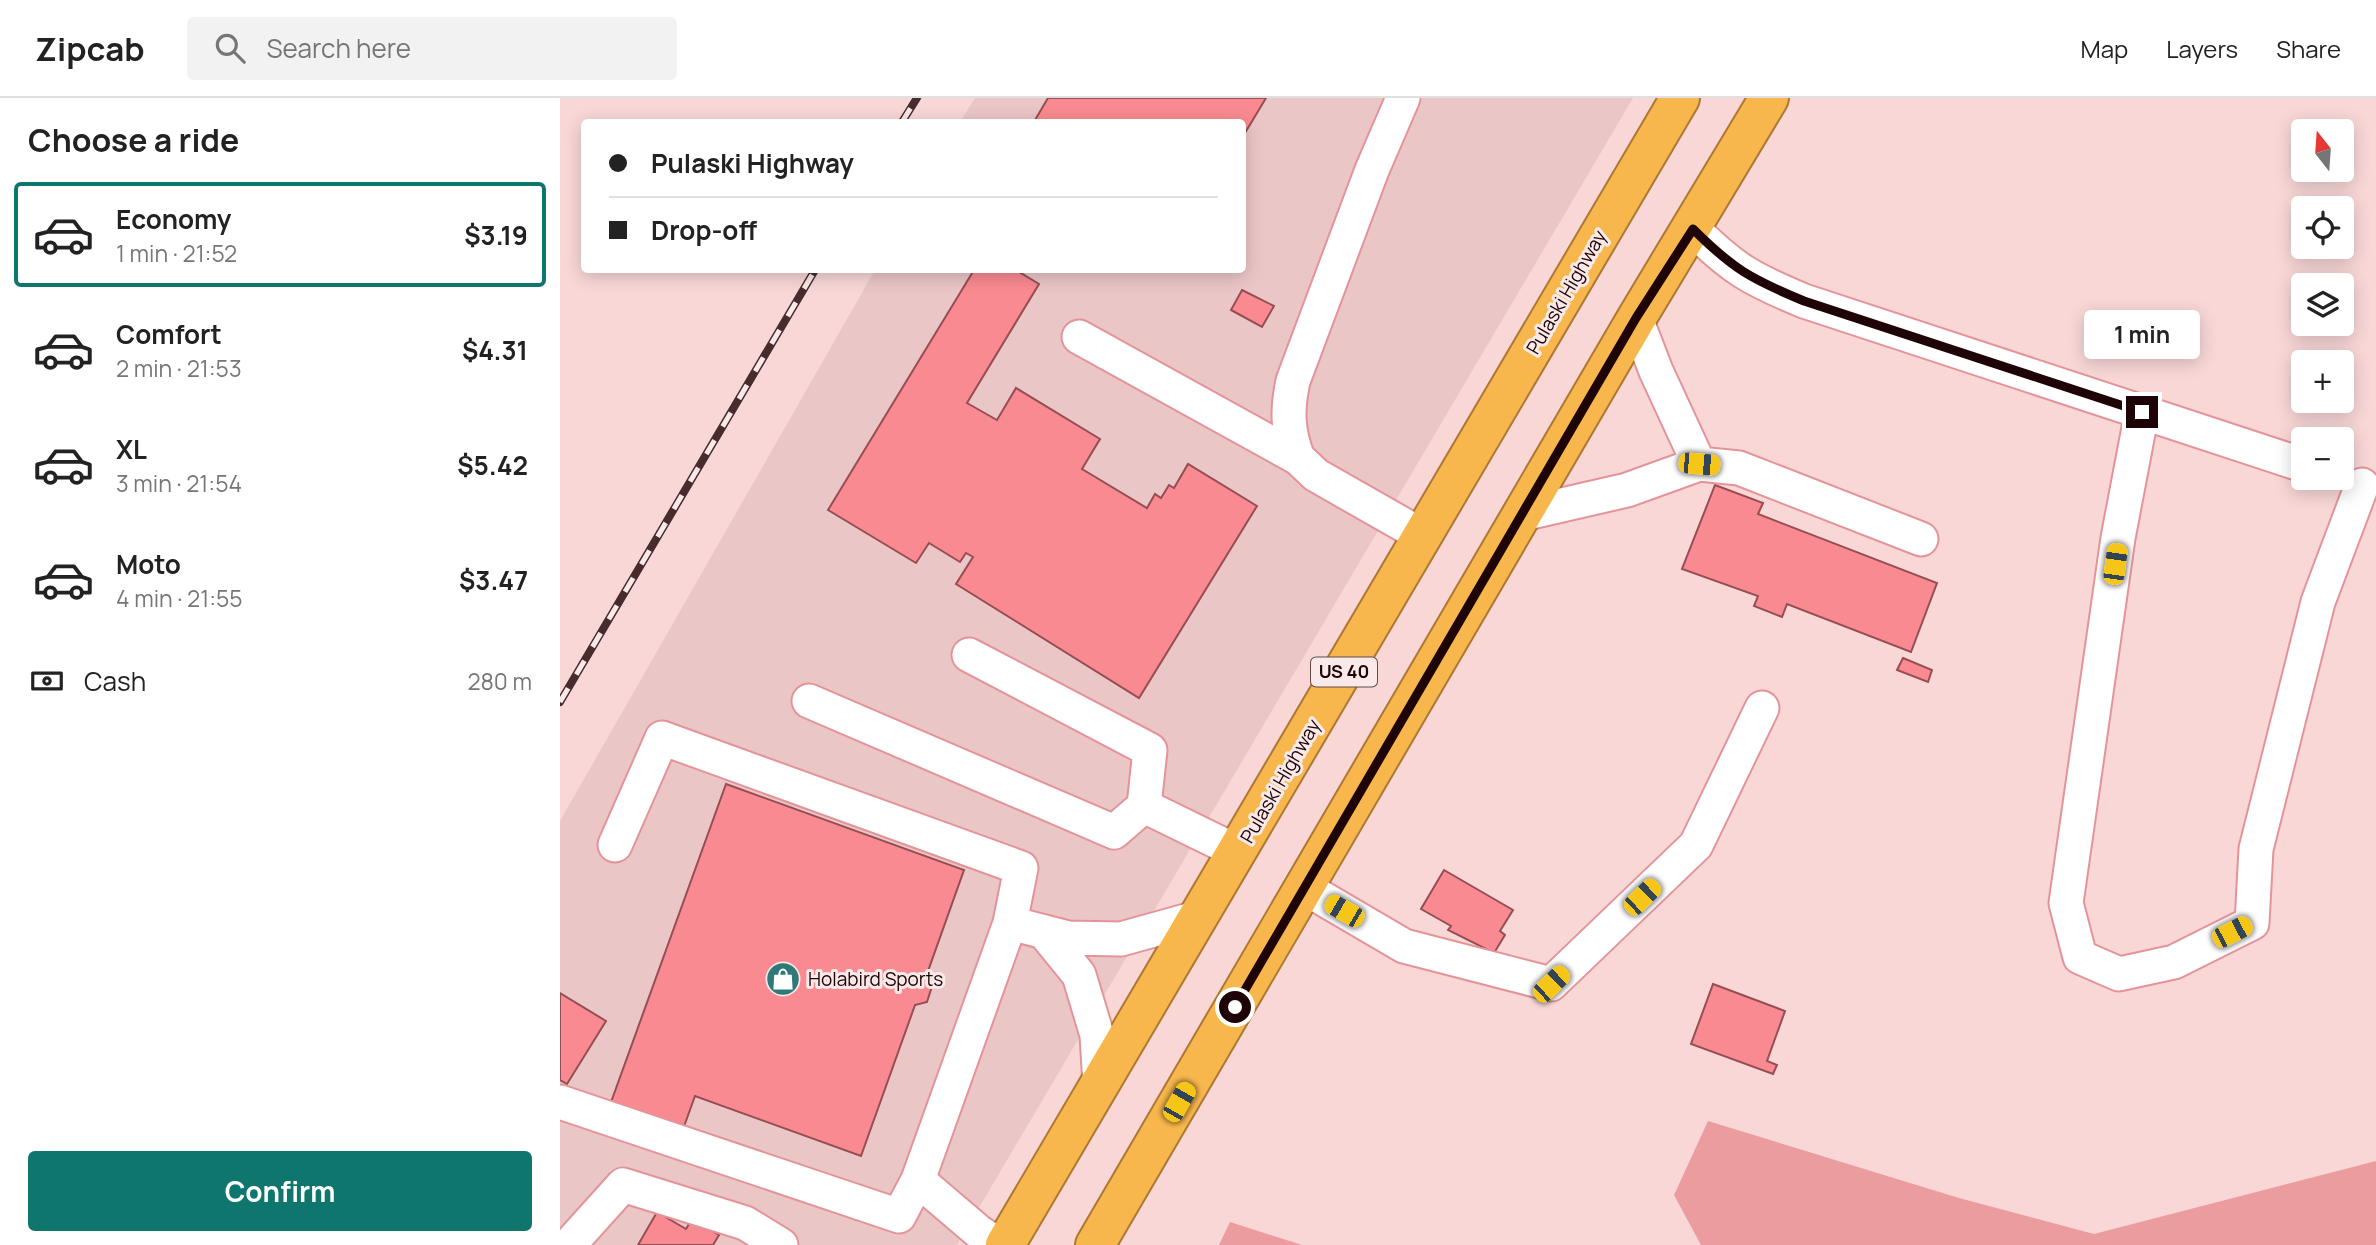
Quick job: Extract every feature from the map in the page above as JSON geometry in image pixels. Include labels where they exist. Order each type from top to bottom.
[{"type":"highway","name":"Pulaski Highway","points":[[1004,1245],[1200,917],[1680,98]]},
{"type":"highway","points":[[1095,1245],[1636,318],[1693,229],[1769,98]]},
{"type":"lane","points":[[1298,457],[1289,435],[1288,407],[1293,381],[1385,137],[1403,98]]},
{"type":"lane","points":[[1693,229],[1725,261],[1752,280],[2291,461]]},
{"type":"lane","points":[[1636,318],[1656,371],[1699,464]]},
{"type":"lane","points":[[1079,337],[1298,457],[1316,475],[1423,536]]},
{"type":"lane","points":[[2142,412],[2118,538],[2066,903],[2080,957],[2119,974],[2174,962],[2252,923],[2256,849],[2318,602],[2359,484]]},
{"type":"lane","points":[[1523,514],[1627,491],[1699,464],[1739,468],[1920,539]]},
{"type":"lane","points":[[809,701],[1114,832],[1144,806],[1150,750],[969,654]]},
{"type":"lane","points":[[1305,888],[1404,946],[1551,984],[1696,845],[1762,708]]},
{"type":"lane","points":[[560,1102],[899,1216],[918,1180],[1010,923],[1021,868],[662,738],[615,845]]},
{"type":"lane","points":[[1144,806],[1238,852]]},
{"type":"lane","points":[[1010,923],[1068,938],[1121,939],[1200,917]]},
{"type":"lane","points":[[1044,932],[1079,975],[1097,1035],[1100,1086]]},
{"type":"lane","points":[[918,1180],[979,1233],[999,1245]]},
{"type":"lane","points":[[569,1245],[623,1185],[745,1223],[781,1245]]},
{"type":"shaded area","points":[[975,98],[1633,98],[957,1245],[560,1245],[560,821],[873,273],[1246,273],[1246,119],[962,119]]},
{"type":"shaded area","points":[[1708,1121],[1959,1198],[2094,1234],[2376,1161],[2376,1245],[1701,1245],[1674,1195]]},
{"type":"shaded area","points":[[1230,1222],[1302,1245],[1219,1245]]},
{"type":"building","points":[[1048,98],[1266,98],[1246,131],[1246,119],[1036,119]]},
{"type":"building","points":[[972,273],[1021,273],[1039,284],[967,403],[997,420],[1016,388],[1100,439],[1082,469],[1147,508],[1155,494],[1161,498],[1169,485],[1174,488],[1188,464],[1257,506],[1139,698],[956,584],[973,557],[966,553],[960,562],[929,543],[916,563],[828,510]]},
{"type":"building","points":[[1242,290],[1274,306],[1262,327],[1231,310]]},
{"type":"building","points":[[1715,485],[1763,503],[1758,514],[1937,583],[1911,652],[1787,604],[1782,617],[1754,606],[1758,596],[1682,569]]},
{"type":"building","points":[[1903,658],[1932,670],[1928,682],[1897,670]]},
{"type":"building","points":[[726,784],[964,870],[927,974],[934,980],[927,1002],[915,1005],[861,1156],[695,1096],[682,1132],[610,1105]]},
{"type":"building","points":[[1444,870],[1513,910],[1500,931],[1505,935],[1494,953],[1448,930],[1451,926],[1421,909]]},
{"type":"building","points":[[1713,984],[1785,1011],[1767,1061],[1777,1065],[1773,1074],[1691,1044]]},
{"type":"building","points":[[560,993],[606,1021],[567,1084],[560,1080]]},
{"type":"building","points":[[657,1212],[686,1229],[692,1219],[719,1235],[713,1245],[638,1245]]},
{"type":"railway","points":[[904,119],[917,98]]},
{"type":"railway","points":[[560,702],[813,273]]},
{"type":"place","name":"Holabird Sports","points":[[783,979]]},
{"type":"route","points":[[1235,1007],[1636,318],[1693,229],[1725,261],[1752,280],[1804,301],[2142,412]]}]
